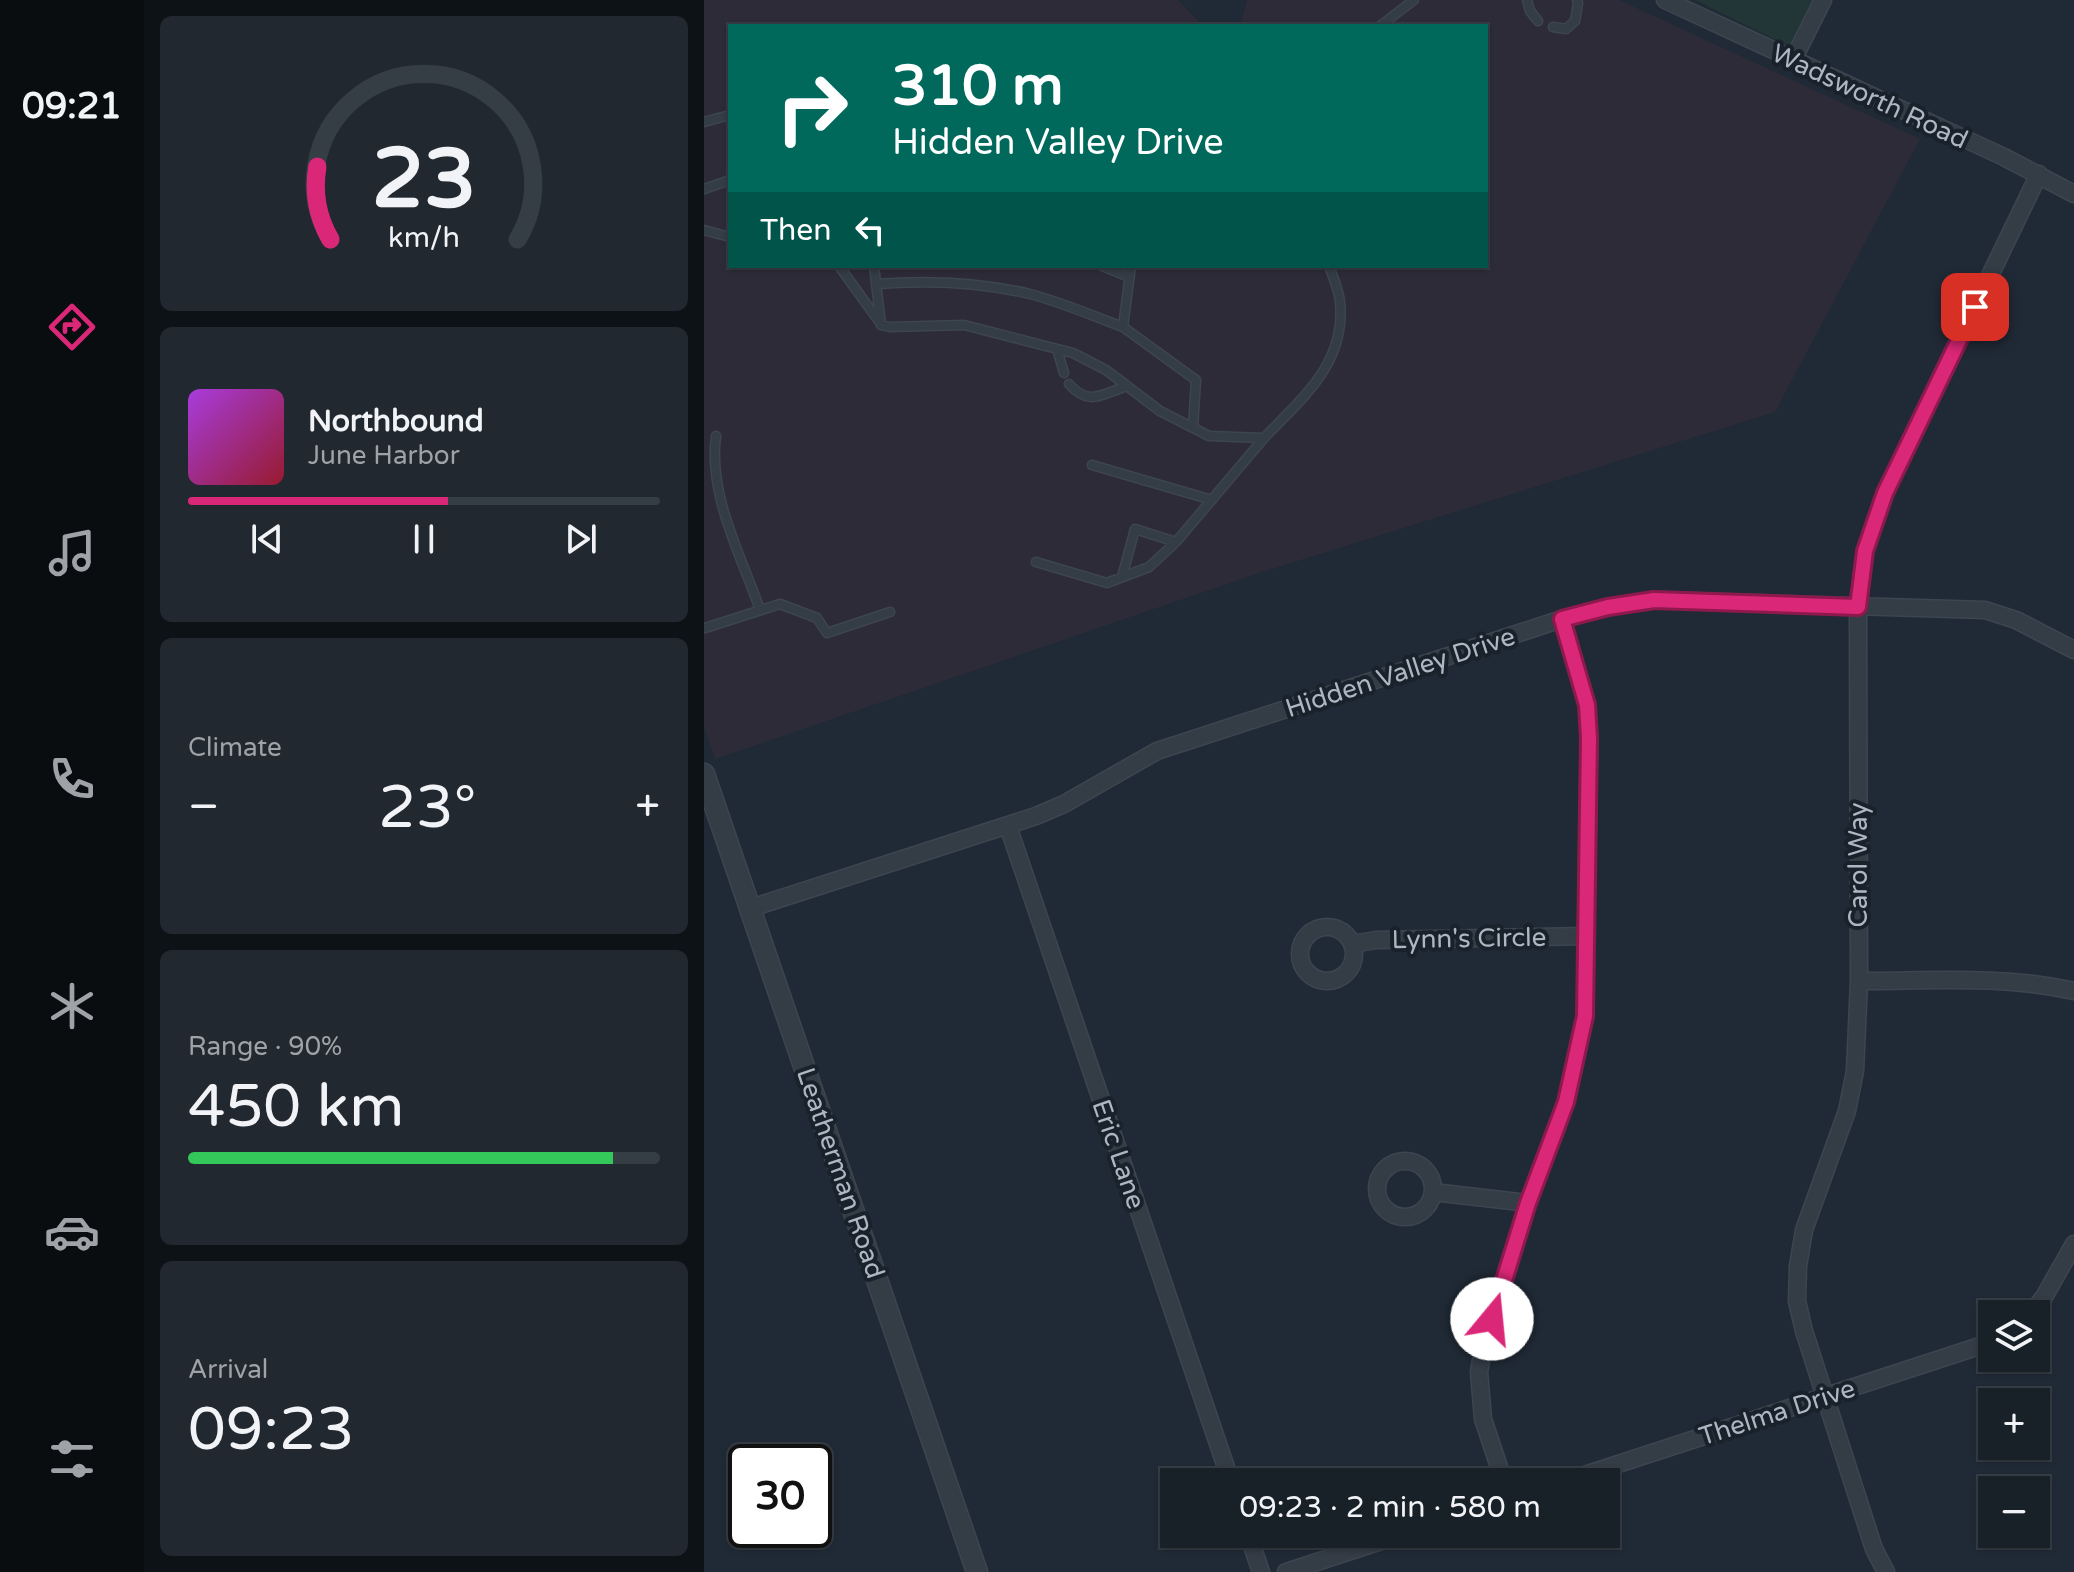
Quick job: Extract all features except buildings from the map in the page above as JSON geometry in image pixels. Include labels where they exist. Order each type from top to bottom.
[{"type":"street","name":"Wadsworth Road","points":[[1665,0],[2039,174],[2074,194]]},
{"type":"street","points":[[1793,60],[1823,0]]},
{"type":"street","name":"Carol Way","points":[[1886,1572],[1874,1549],[1797,1301],[1798,1266],[1804,1230],[1847,1111],[1855,1071],[1859,981],[1858,607],[1865,551],[1885,493],[2039,174]]},
{"type":"street","name":"Hidden Valley Drive","points":[[751,908],[1008,826],[1064,804],[1157,751],[1562,619],[1608,607],[1654,600],[1985,610],[2016,620],[2074,650]]},
{"type":"street","points":[[1499,1468],[1483,1419],[1479,1372],[1483,1348],[1528,1203],[1566,1102],[1585,1016],[1589,738],[1587,705],[1562,619]]},
{"type":"street","name":"Leatherman Road","points":[[704,774],[977,1572]]},
{"type":"street","name":"Eric Lane","points":[[1008,826],[1226,1468]]},
{"type":"street","name":"Lynn's Circle","points":[[1352,944],[1376,940],[1586,936]]},
{"type":"street","points":[[1859,981],[2001,981],[2074,991]]},
{"type":"street","points":[[1433,1192],[1528,1203]]},
{"type":"street","points":[[2042,1300],[2074,1244]]},
{"type":"street","name":"Thelma Drive","points":[[1606,1468],[1978,1347]]},
{"type":"street","points":[[1253,1548],[1261,1572]]},
{"type":"street","points":[[1286,1572],[1360,1548]]},
{"type":"lane","points":[[1383,24],[1414,0]]},
{"type":"lane","points":[[1527,0],[1530,11],[1538,21]]},
{"type":"lane","points":[[1553,27],[1566,29],[1575,21],[1577,0]]},
{"type":"lane","points":[[704,122],[728,116]]},
{"type":"lane","points":[[704,189],[728,181]]},
{"type":"lane","points":[[719,235],[728,229]]},
{"type":"lane","points":[[704,230],[728,237]]},
{"type":"lane","points":[[840,268],[881,325],[964,325],[1073,353],[1106,370],[1160,411],[1209,436],[1264,438]]},
{"type":"lane","points":[[874,268],[881,325]]},
{"type":"lane","points":[[1107,268],[1129,277]]},
{"type":"lane","points":[[1123,327],[1131,268]]},
{"type":"lane","points":[[1036,562],[1107,583],[1149,567],[1176,542],[1264,438],[1317,383],[1337,345],[1340,301],[1330,268]]},
{"type":"lane","points":[[877,284],[923,280],[1031,294],[1123,327],[1196,380],[1193,428]]},
{"type":"lane","points":[[1057,349],[1064,373]]},
{"type":"lane","points":[[1069,384],[1080,396],[1089,398],[1127,386]]},
{"type":"lane","points":[[716,436],[714,467],[719,495],[760,610]]},
{"type":"lane","points":[[1092,465],[1212,500]]},
{"type":"lane","points":[[1122,577],[1135,529],[1176,542]]},
{"type":"lane","points":[[704,628],[780,604],[817,618],[827,633],[890,612]]},
{"type":"shaded area","points":[[704,0],[1178,0],[1201,24],[728,24],[728,268],[1488,268],[1488,24],[1241,24],[1247,0],[1619,0],[1920,139],[1775,412],[1262,572],[715,759],[704,727]]},
{"type":"shaded area","points":[[1695,0],[1816,0],[1792,48]]},
{"type":"route","points":[[1492,1319],[1528,1203],[1566,1102],[1585,1016],[1589,738],[1587,705],[1562,619],[1608,607],[1654,600],[1858,607],[1865,551],[1885,493],[1975,307]]}]
